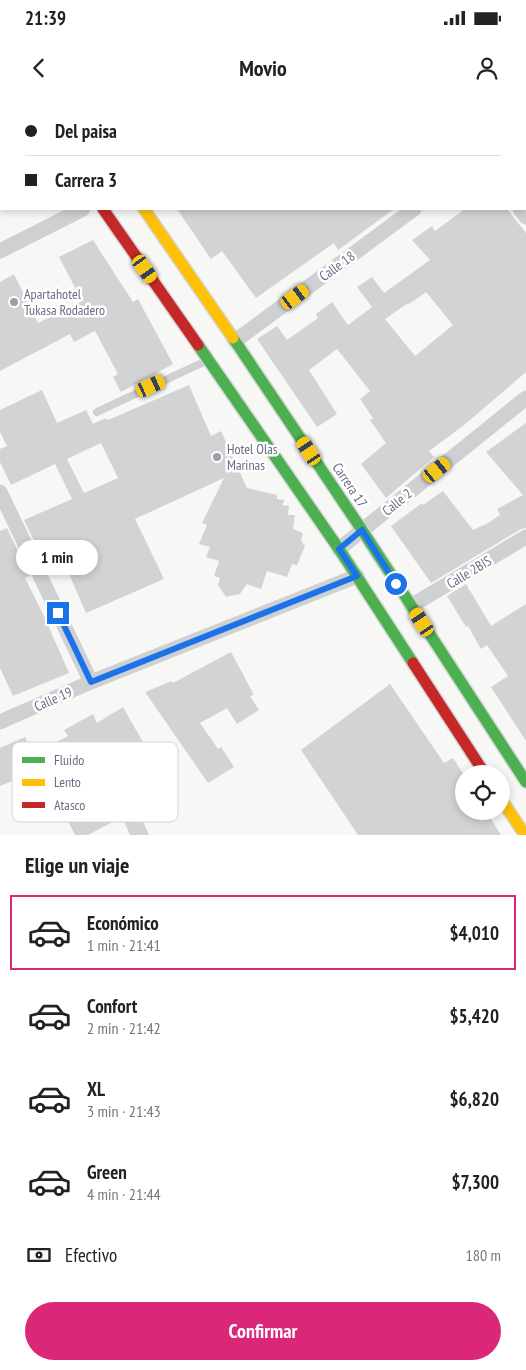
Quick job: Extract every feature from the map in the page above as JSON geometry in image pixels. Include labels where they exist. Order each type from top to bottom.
[{"type":"main road","points":[[104,210],[339,549],[479,765]]},
{"type":"main road","name":"Carrera 17","points":[[145,210],[235,340],[362,530],[526,782]]},
{"type":"main road","points":[[510,812],[525,835]]},
{"type":"street","points":[[0,251],[81,210]]},
{"type":"street","name":"Calle 18","points":[[235,340],[413,210]]},
{"type":"street","name":"Calle 2","points":[[339,549],[526,398]]},
{"type":"street","points":[[0,492],[91,682]]},
{"type":"street","name":"Calle 2BIS","points":[[411,606],[526,537]]},
{"type":"street","name":"Calle 19","points":[[0,722],[91,682],[357,576]]},
{"type":"lane","points":[[97,412],[208,360]]},
{"type":"building","points":[[178,210],[393,210],[338,250],[334,243],[256,298],[222,251],[211,259]]},
{"type":"building","points":[[464,210],[508,210],[526,233],[526,372],[463,426],[429,451],[434,457],[386,498],[361,464],[386,443],[370,420],[373,418],[360,399],[370,391],[337,349],[309,370],[337,414],[317,427],[257,339],[277,326],[287,340],[318,318],[316,314],[332,302],[348,325],[372,307],[357,287],[372,277],[384,293],[430,260],[412,240],[432,226],[435,231]],"holes":[[[426,292],[453,325],[415,356],[385,319]]]},
{"type":"building","points":[[93,240],[133,302],[138,299],[173,364],[121,392],[113,377],[118,374],[95,331],[74,342],[70,334],[0,371],[0,282],[14,274],[38,323],[82,301],[59,257]]},
{"type":"building","points":[[189,385],[211,436],[221,431],[247,488],[277,495],[277,499],[285,500],[282,505],[289,506],[288,515],[295,515],[293,529],[303,533],[301,541],[305,546],[297,565],[292,564],[287,577],[267,571],[261,589],[247,584],[240,594],[226,597],[218,585],[220,578],[214,576],[219,561],[206,557],[210,547],[199,544],[207,525],[202,523],[224,478],[135,519],[164,579],[86,613],[63,560],[47,568],[24,520],[72,499],[55,464],[11,485],[0,462],[0,449],[7,446],[0,432],[0,410],[42,390],[57,423],[86,410],[93,424],[106,418],[108,420]],"holes":[[[101,443],[118,478],[84,493],[67,459]]]},
{"type":"building","points":[[526,423],[526,528],[521,529],[431,583],[391,526],[422,503],[423,505],[443,491],[473,530],[500,515],[497,509],[523,495],[486,452]]},
{"type":"building","points":[[7,528],[30,576],[25,578],[69,673],[13,696],[0,668],[0,531]]},
{"type":"building","points":[[466,584],[491,626],[526,604],[526,741],[491,687],[508,676],[487,645],[481,649],[447,596]]},
{"type":"building","points":[[231,652],[254,695],[250,696],[259,710],[237,724],[227,708],[200,723],[218,749],[221,747],[234,767],[208,783],[145,692],[172,681],[173,683]]},
{"type":"building","points":[[390,684],[444,763],[453,758],[458,765],[455,765],[455,820],[492,820],[501,835],[358,835],[301,750]]},
{"type":"building","points":[[123,707],[143,742],[57,742],[68,736],[64,730],[93,714],[97,723]]},
{"type":"building","points":[[25,737],[27,742],[14,742]]},
{"type":"building","points":[[12,743],[12,781],[0,786],[0,748]]},
{"type":"building","points":[[68,822],[113,822],[88,835],[75,835]]},
{"type":"building","points":[[124,822],[143,822],[149,835],[130,835]]},
{"type":"traffic: fast","points":[[233,338],[362,530],[526,782]]},
{"type":"traffic: fast","points":[[198,345],[339,549],[413,663]]},
{"type":"traffic: slow","points":[[145,210],[233,338]]},
{"type":"traffic: slow","points":[[510,812],[525,835]]},
{"type":"traffic: jam","points":[[104,210],[198,345]]},
{"type":"traffic: jam","points":[[413,663],[479,765]]},
{"type":"place","name":"Apartahotel Tukasa Rodadero","points":[[14,302]]},
{"type":"place","name":"Hotel Olas Marinas","points":[[217,457]]},
{"type":"route","points":[[58,613],[91,682],[357,576],[339,549],[362,530],[396,584]]}]
